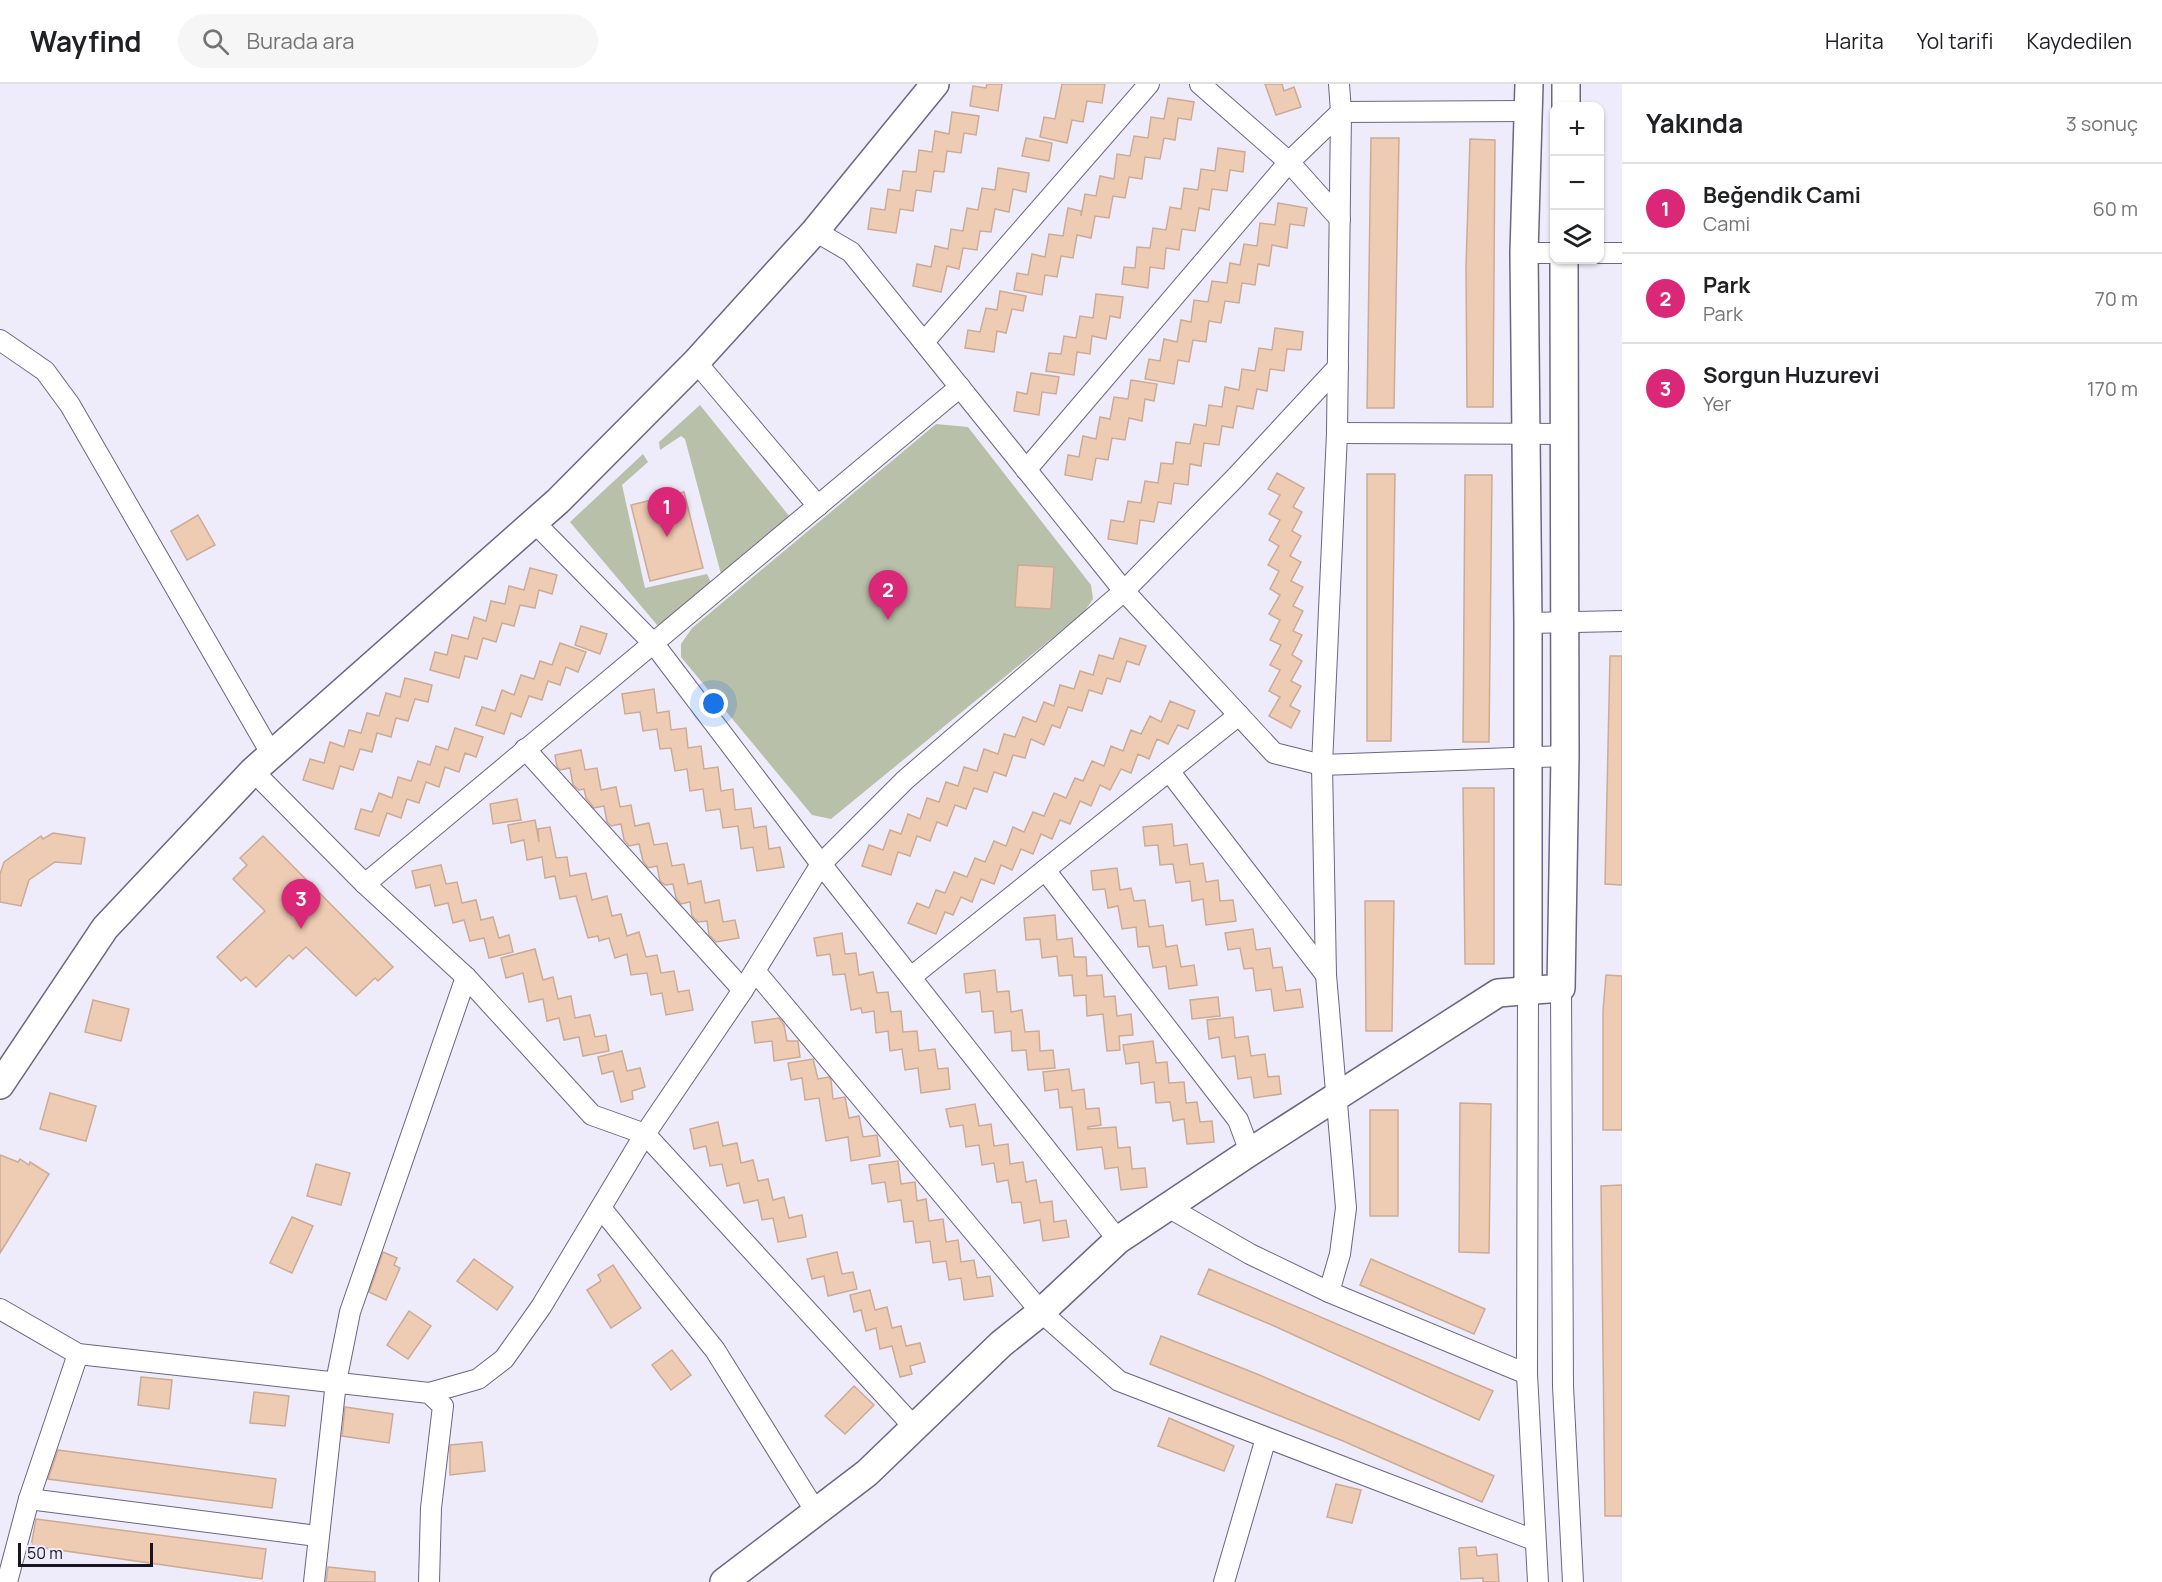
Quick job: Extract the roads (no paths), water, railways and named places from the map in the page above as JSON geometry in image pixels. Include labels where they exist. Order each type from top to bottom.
[{"type":"street","points":[[0,1085],[105,928],[262,763],[534,522],[696,362],[816,231],[935,84]]},
{"type":"street","points":[[924,342],[1149,84]]},
{"type":"street","points":[[1200,84],[1288,162],[1340,219]]},
{"type":"street","points":[[1329,1292],[1340,1254],[1346,1208],[1326,975],[1323,765],[1337,433],[1341,112],[1339,84]]},
{"type":"street","points":[[1529,84],[1524,254],[1524,434],[1528,623],[1527,1374],[1538,1582]]},
{"type":"street","points":[[1566,84],[1566,102]]},
{"type":"street","points":[[1026,470],[1288,162],[1341,112],[1529,111]]},
{"type":"street","points":[[816,231],[851,252],[1124,591],[1274,753],[1323,765],[1528,755],[1565,756]]},
{"type":"street","points":[[1524,254],[1550,253]]},
{"type":"street","points":[[1604,253],[1622,253]]},
{"type":"street","points":[[1564,264],[1565,756],[1561,945],[1563,1386],[1573,1582]]},
{"type":"street","points":[[0,340],[45,371],[70,405],[262,763],[365,884],[466,977],[592,1114],[645,1134],[914,1427]]},
{"type":"street","points":[[696,362],[818,506]]},
{"type":"street","points":[[0,1309],[78,1354],[429,1393],[478,1379],[504,1359],[541,1307],[645,1134],[743,990],[820,864],[905,780],[1124,591],[1235,478],[1338,367]]},
{"type":"street","points":[[365,884],[960,387]]},
{"type":"street","points":[[1337,433],[1566,434]]},
{"type":"street","points":[[534,522],[654,644],[820,864],[1118,1240]]},
{"type":"street","points":[[1528,623],[1622,621]]},
{"type":"street","points":[[910,977],[1239,715]]},
{"type":"street","points":[[525,749],[743,990]]},
{"type":"street","points":[[1169,771],[1326,975]]},
{"type":"street","points":[[1046,870],[1238,1120],[1250,1152]]},
{"type":"street","points":[[1528,946],[1561,945]]},
{"type":"street","points":[[755,971],[1041,1312],[1119,1381],[1534,1540]]},
{"type":"street","points":[[314,1582],[317,1536],[336,1382],[350,1312],[466,977]]},
{"type":"street","points":[[724,1582],[867,1473],[1001,1344],[1041,1312],[1118,1240],[1250,1152],[1498,993],[1561,988]]},
{"type":"street","points":[[1168,1207],[1250,1254],[1329,1292],[1527,1374]]},
{"type":"street","points":[[600,1208],[715,1350],[816,1512]]},
{"type":"street","points":[[5,1576],[78,1354]]},
{"type":"street","points":[[429,1393],[443,1406],[430,1508],[429,1582]]},
{"type":"street","points":[[1224,1582],[1266,1438]]},
{"type":"street","points":[[29,1498],[317,1536]]},
{"type":"place","name":"Beğendik Cami","points":[[667,537]]},
{"type":"place","name":"Park","points":[[888,620]]},
{"type":"place","name":"Sorgun Huzurevi","points":[[301,929]]}]
